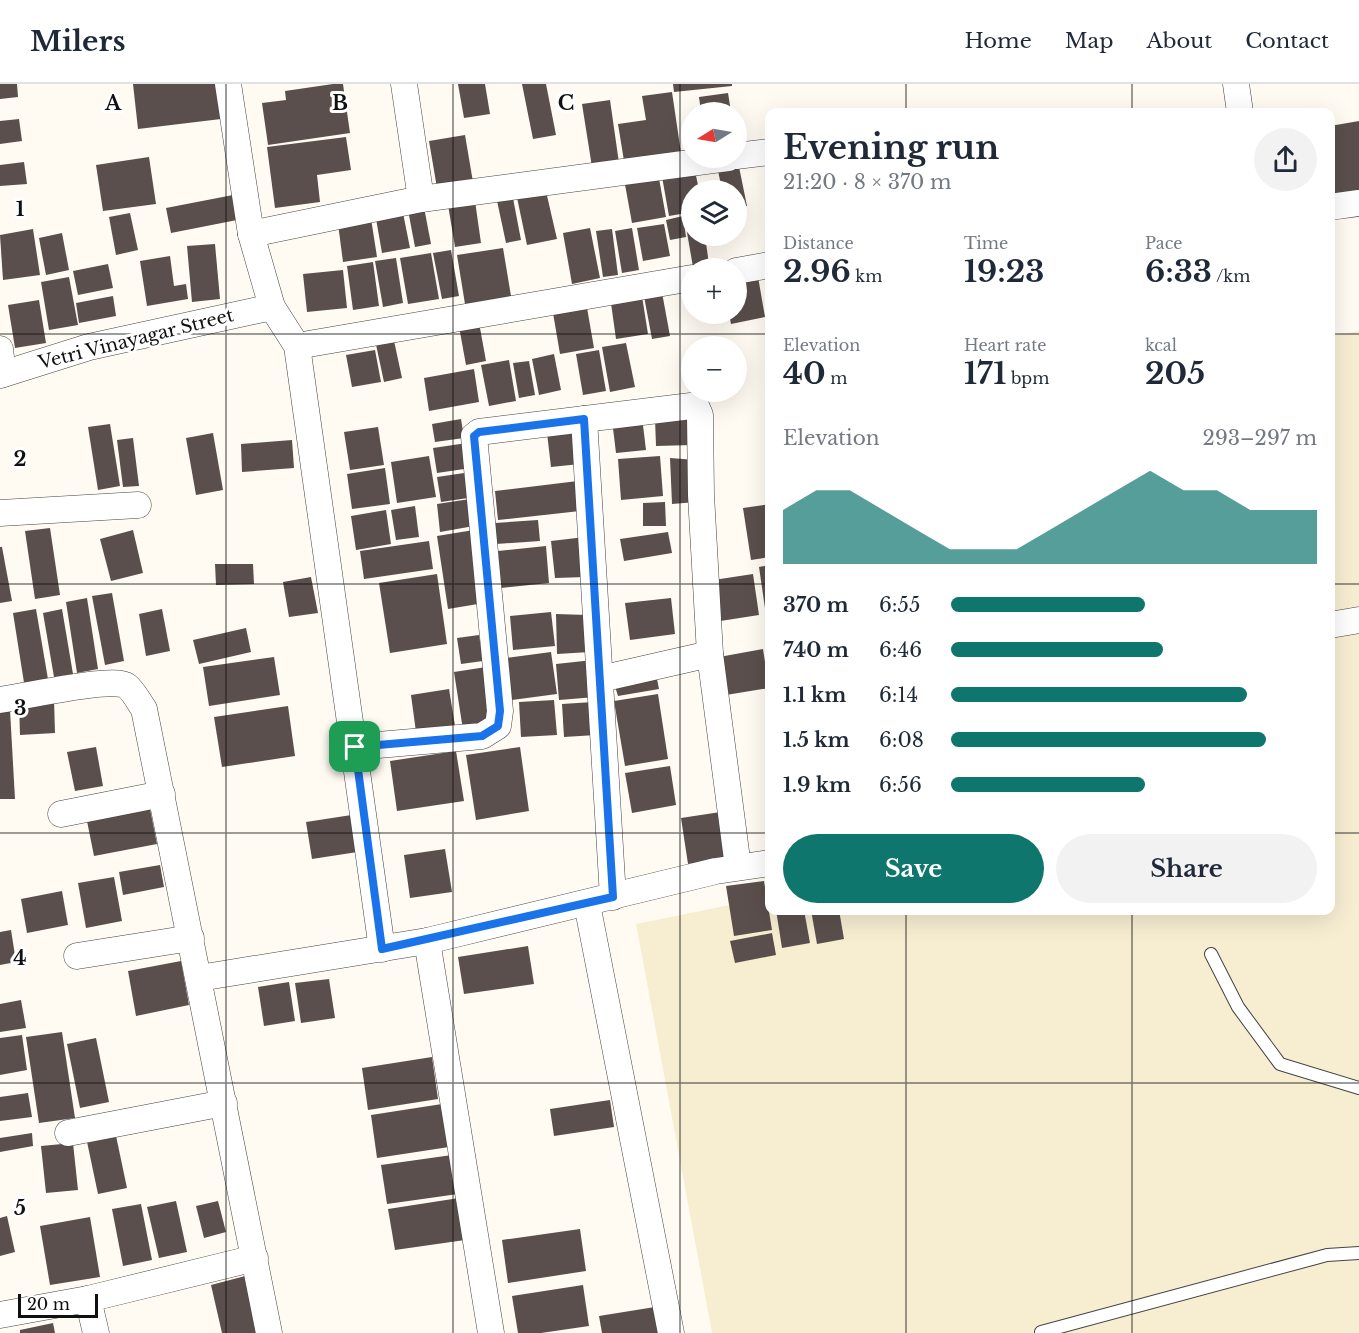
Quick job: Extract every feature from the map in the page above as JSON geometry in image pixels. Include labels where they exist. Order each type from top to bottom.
[{"type":"street","points":[[228,84],[251,234],[272,307],[297,346],[382,949]]},
{"type":"street","points":[[404,84],[421,199]]},
{"type":"street","points":[[1236,84],[1239,108]]},
{"type":"street","points":[[747,155],[765,153]]},
{"type":"street","points":[[251,234],[421,199],[681,164]]},
{"type":"street","points":[[1335,206],[1359,203]]},
{"type":"street","points":[[747,269],[765,266]]},
{"type":"street","points":[[297,346],[681,280]]},
{"type":"street","name":"Vetri Vinayagar Street","points":[[2,375],[89,347],[272,307]]},
{"type":"street","points":[[0,349],[2,375]]},
{"type":"street","points":[[355,747],[482,736],[498,726],[500,711],[474,436],[479,432],[691,406],[697,408],[700,415],[701,495],[710,654],[738,867]]},
{"type":"street","points":[[584,419],[613,897]]},
{"type":"street","points":[[0,513],[138,505]]},
{"type":"street","points":[[1335,624],[1359,620]]},
{"type":"street","points":[[600,680],[710,654]]},
{"type":"street","points":[[0,700],[99,683],[127,685],[144,709],[269,1333]]},
{"type":"street","points":[[61,814],[162,794]]},
{"type":"street","points":[[199,978],[427,941],[738,867],[765,864]]},
{"type":"street","points":[[587,904],[671,1333]]},
{"type":"street","points":[[77,956],[190,938]]},
{"type":"street","points":[[427,941],[491,1333]]},
{"type":"street","points":[[68,1132],[224,1103]]},
{"type":"street","points":[[0,1315],[88,1299],[255,1258]]},
{"type":"street","points":[[88,1299],[96,1333]]},
{"type":"lane","points":[[1210,954],[1238,1007],[1280,1064],[1359,1088]]},
{"type":"lane","points":[[1041,1332],[1327,1255],[1359,1253]]},
{"type":"shaded area","points":[[1359,331],[1359,1333],[712,1333],[636,924],[765,898],[765,915],[1335,915],[1335,335]]},
{"type":"building","points":[[0,84],[17,84],[18,97],[0,99]]},
{"type":"building","points":[[133,84],[217,84],[221,119],[138,129]]},
{"type":"building","points":[[343,84],[350,133],[268,145],[262,103],[286,100],[285,91]]},
{"type":"building","points":[[458,84],[485,84],[490,114],[464,118]]},
{"type":"building","points":[[522,84],[546,84],[556,135],[533,139]]},
{"type":"building","points":[[673,84],[732,84],[732,86],[674,92]]},
{"type":"building","points":[[672,92],[681,153],[624,161],[618,124],[646,120],[642,96]]},
{"type":"building","points":[[728,93],[729,102],[700,102],[699,97]]},
{"type":"building","points":[[610,100],[619,163],[592,167],[582,104]]},
{"type":"building","points":[[19,119],[22,141],[0,144],[0,121]]},
{"type":"building","points":[[1359,121],[1359,190],[1335,193],[1335,125]]},
{"type":"building","points":[[465,135],[473,182],[437,188],[429,141]]},
{"type":"building","points":[[346,137],[351,170],[317,175],[320,202],[275,208],[267,147]]},
{"type":"building","points":[[149,157],[156,204],[103,211],[96,165]]},
{"type":"building","points":[[24,162],[27,184],[0,186],[0,165]]},
{"type":"building","points":[[694,168],[697,180],[681,180],[681,214],[669,216],[661,171]]},
{"type":"building","points":[[717,168],[739,168],[742,180],[720,180]]},
{"type":"building","points":[[658,173],[666,217],[632,223],[624,179]]},
{"type":"building","points":[[545,187],[557,239],[527,245],[516,193]]},
{"type":"building","points":[[512,193],[521,240],[506,243],[496,196]]},
{"type":"building","points":[[233,195],[237,220],[171,233],[166,208]]},
{"type":"building","points":[[475,201],[481,243],[455,247],[448,205]]},
{"type":"building","points":[[423,202],[431,244],[415,247],[407,205]]},
{"type":"building","points":[[402,208],[410,248],[382,253],[375,213]]},
{"type":"building","points":[[370,212],[377,257],[343,262],[337,216]]},
{"type":"building","points":[[130,213],[138,250],[116,255],[109,217]]},
{"type":"building","points":[[681,216],[681,238],[670,240],[666,220]]},
{"type":"building","points":[[664,224],[670,256],[643,261],[637,228]]},
{"type":"building","points":[[590,228],[600,278],[572,284],[563,233]]},
{"type":"building","points":[[632,228],[639,270],[622,273],[615,231]]},
{"type":"building","points":[[33,229],[40,275],[3,280],[0,235]]},
{"type":"building","points":[[612,229],[618,275],[603,277],[596,231]]},
{"type":"building","points":[[62,233],[69,270],[46,275],[39,238]]},
{"type":"building","points":[[215,244],[220,299],[192,302],[187,246]]},
{"type":"building","points":[[689,246],[706,246],[708,258],[691,258]]},
{"type":"building","points":[[503,248],[511,296],[465,304],[457,255]]},
{"type":"building","points":[[451,250],[459,296],[442,299],[433,253]]},
{"type":"building","points":[[431,253],[439,299],[408,304],[400,258]]},
{"type":"building","points":[[170,256],[174,286],[186,284],[188,299],[147,306],[140,261]]},
{"type":"building","points":[[396,258],[403,303],[383,307],[375,261]]},
{"type":"building","points":[[373,262],[379,306],[353,310],[347,266]]},
{"type":"building","points":[[108,264],[113,288],[78,295],[73,271]]},
{"type":"building","points":[[343,270],[347,308],[307,312],[303,274]]},
{"type":"building","points":[[757,271],[765,317],[747,321],[747,273]]},
{"type":"building","points":[[69,277],[78,325],[49,330],[41,282]]},
{"type":"building","points":[[661,287],[670,336],[652,339],[643,291]]},
{"type":"building","points":[[641,290],[648,334],[616,339],[610,296]]},
{"type":"building","points":[[113,296],[116,316],[79,323],[76,303]]},
{"type":"building","points":[[39,300],[46,343],[15,348],[8,305]]},
{"type":"building","points":[[586,302],[594,348],[560,354],[552,307]]},
{"type":"building","points":[[478,317],[486,361],[466,365],[458,321]]},
{"type":"building","points":[[393,336],[402,378],[384,382],[375,340]]},
{"type":"building","points":[[626,343],[635,387],[610,392],[602,347]]},
{"type":"building","points":[[375,350],[381,382],[352,387],[346,355]]},
{"type":"building","points":[[599,350],[606,391],[583,395],[576,354]]},
{"type":"building","points":[[554,354],[561,390],[539,395],[532,359]]},
{"type":"building","points":[[509,360],[516,401],[489,406],[481,365]]},
{"type":"building","points":[[529,361],[535,395],[519,398],[513,363]]},
{"type":"building","points":[[474,369],[479,402],[429,411],[424,378]]},
{"type":"building","points":[[642,417],[646,450],[616,453],[612,420]]},
{"type":"building","points":[[692,418],[693,445],[656,446],[655,419]]},
{"type":"building","points":[[461,419],[464,438],[435,442],[432,424]]},
{"type":"building","points":[[110,424],[120,486],[98,490],[88,427]]},
{"type":"building","points":[[378,427],[384,465],[350,470],[344,432]]},
{"type":"building","points":[[576,430],[580,464],[551,467],[547,433]]},
{"type":"building","points":[[213,433],[223,490],[196,495],[186,438]]},
{"type":"building","points":[[133,438],[139,486],[123,487],[117,440]]},
{"type":"building","points":[[292,440],[294,468],[242,472],[241,444]]},
{"type":"building","points":[[467,443],[471,468],[437,473],[433,448]]},
{"type":"building","points":[[429,456],[436,497],[397,503],[391,462]]},
{"type":"building","points":[[660,456],[663,496],[621,500],[618,459]]},
{"type":"building","points":[[670,458],[696,460],[696,502],[672,504]]},
{"type":"building","points":[[385,468],[390,504],[352,509],[347,474]]},
{"type":"building","points":[[471,472],[475,497],[441,502],[437,477]]},
{"type":"building","points":[[586,480],[589,510],[498,520],[495,491]]},
{"type":"building","points":[[470,499],[474,526],[440,532],[437,504]]},
{"type":"building","points":[[665,502],[666,526],[643,526],[643,503]]},
{"type":"building","points":[[765,505],[765,558],[751,560],[743,508]]},
{"type":"building","points":[[415,506],[419,537],[396,540],[391,510]]},
{"type":"building","points":[[386,510],[391,544],[356,550],[351,516]]},
{"type":"building","points":[[538,520],[540,541],[496,544],[495,523]]},
{"type":"building","points":[[50,528],[60,595],[35,599],[25,531]]},
{"type":"building","points":[[133,530],[143,573],[111,581],[100,539]]},
{"type":"building","points":[[474,530],[484,603],[448,609],[437,536]]},
{"type":"building","points":[[668,532],[672,553],[624,561],[620,539]]},
{"type":"building","points":[[585,537],[586,577],[555,578],[551,541]]},
{"type":"building","points":[[429,541],[433,569],[364,579],[360,551]]},
{"type":"building","points":[[546,546],[549,583],[501,588],[498,551]]},
{"type":"building","points":[[0,547],[2,547],[12,601],[0,603]]},
{"type":"building","points":[[215,564],[253,564],[254,584],[216,585]]},
{"type":"building","points":[[765,566],[765,608],[759,567]]},
{"type":"building","points":[[437,574],[447,644],[390,653],[379,583]]},
{"type":"building","points":[[753,574],[759,615],[714,622],[707,581]]},
{"type":"building","points":[[311,577],[318,613],[289,617],[283,582]]},
{"type":"building","points":[[112,593],[124,661],[105,665],[92,596]]},
{"type":"building","points":[[87,598],[98,669],[77,673],[66,602]]},
{"type":"building","points":[[671,598],[675,634],[630,640],[625,603]]},
{"type":"building","points":[[36,609],[49,685],[25,689],[13,613]]},
{"type":"building","points":[[62,609],[73,674],[54,677],[43,613]]},
{"type":"building","points":[[162,609],[170,651],[146,656],[139,614]]},
{"type":"building","points":[[551,612],[555,646],[513,650],[510,616]]},
{"type":"building","points":[[556,614],[588,615],[590,652],[557,654]]},
{"type":"building","points":[[246,628],[251,652],[199,664],[193,640]]},
{"type":"building","points":[[479,635],[483,661],[461,664],[457,638]]},
{"type":"building","points":[[763,649],[765,689],[726,695],[719,657]]},
{"type":"building","points":[[551,652],[557,694],[512,700],[506,658]]},
{"type":"building","points":[[274,657],[280,695],[209,706],[203,667]]},
{"type":"building","points":[[593,660],[596,697],[559,700],[556,664]]},
{"type":"building","points":[[486,667],[494,725],[463,730],[454,672]]},
{"type":"building","points":[[656,674],[659,689],[618,696],[614,683]]},
{"type":"building","points":[[449,689],[455,726],[416,732],[411,695]]},
{"type":"building","points":[[658,694],[668,759],[625,766],[614,701]]},
{"type":"building","points":[[54,699],[55,733],[20,735],[19,701]]},
{"type":"building","points":[[554,700],[557,735],[521,737],[519,702]]},
{"type":"building","points":[[593,702],[596,735],[564,737],[562,704]]},
{"type":"building","points":[[288,706],[295,756],[222,767],[214,717]]},
{"type":"building","points":[[10,710],[15,799],[0,799],[0,711]]},
{"type":"building","points":[[96,747],[103,786],[75,791],[67,752]]},
{"type":"building","points":[[520,747],[529,811],[476,820],[466,755]]},
{"type":"building","points":[[456,751],[464,801],[397,811],[390,761]]},
{"type":"building","points":[[670,766],[676,805],[632,813],[625,773]]},
{"type":"building","points":[[150,809],[157,844],[94,856],[87,821]]},
{"type":"building","points":[[727,811],[734,857],[688,864],[681,818]]},
{"type":"building","points":[[358,814],[364,851],[312,859],[306,822]]},
{"type":"building","points":[[445,849],[452,892],[410,898],[404,855]]},
{"type":"building","points":[[160,865],[164,887],[123,895],[119,872]]},
{"type":"building","points":[[114,877],[122,921],[86,928],[78,883]]},
{"type":"building","points":[[764,881],[765,915],[770,915],[772,930],[734,936],[726,886]]},
{"type":"building","points":[[62,891],[68,925],[27,933],[21,899]]},
{"type":"building","points":[[777,915],[805,915],[810,943],[782,948]]},
{"type":"building","points":[[812,915],[840,915],[844,939],[817,944]]},
{"type":"building","points":[[11,930],[16,962],[0,965],[0,932]]},
{"type":"building","points":[[772,933],[776,955],[735,963],[730,941]]},
{"type":"building","points":[[528,946],[534,984],[464,994],[458,957]]},
{"type":"building","points":[[181,961],[189,1005],[136,1016],[128,971]]},
{"type":"building","points":[[329,979],[335,1018],[301,1023],[295,983]]},
{"type":"building","points":[[289,982],[295,1021],[264,1026],[258,987]]},
{"type":"building","points":[[21,1000],[26,1028],[0,1032],[0,1004]]},
{"type":"building","points":[[62,1032],[75,1118],[39,1123],[26,1037]]},
{"type":"building","points":[[22,1035],[27,1070],[0,1075],[0,1038]]},
{"type":"building","points":[[96,1038],[109,1102],[80,1108],[67,1044]]},
{"type":"building","points":[[432,1057],[438,1099],[368,1110],[362,1068]]},
{"type":"building","points":[[28,1093],[32,1117],[0,1121],[0,1097]]},
{"type":"building","points":[[610,1100],[614,1127],[554,1136],[550,1109]]},
{"type":"building","points":[[442,1104],[449,1147],[377,1158],[371,1115]]},
{"type":"building","points":[[115,1131],[127,1188],[98,1194],[86,1137]]},
{"type":"building","points":[[32,1133],[33,1146],[0,1152],[0,1138]]},
{"type":"building","points":[[73,1143],[78,1190],[46,1193],[41,1146]]},
{"type":"building","points":[[452,1155],[458,1194],[387,1204],[381,1165]]},
{"type":"building","points":[[459,1198],[465,1240],[395,1250],[388,1209]]},
{"type":"building","points":[[176,1201],[187,1252],[159,1258],[147,1207]]},
{"type":"building","points":[[218,1201],[226,1232],[204,1238],[196,1206]]},
{"type":"building","points":[[141,1204],[152,1260],[123,1266],[112,1209]]},
{"type":"building","points":[[7,1216],[15,1252],[0,1256],[0,1218]]},
{"type":"building","points":[[90,1217],[100,1277],[50,1285],[40,1226]]},
{"type":"building","points":[[580,1229],[586,1271],[508,1283],[502,1240]]},
{"type":"building","points":[[249,1275],[257,1333],[222,1333],[211,1285]]},
{"type":"building","points":[[583,1285],[589,1326],[541,1333],[518,1333],[512,1296]]},
{"type":"building","points":[[661,1306],[665,1333],[602,1333],[599,1316]]},
{"type":"building","points":[[53,1323],[55,1333],[20,1333],[20,1330]]},
{"type":"route","points":[[584,419],[613,897],[427,941],[382,949],[355,747],[482,736],[498,726],[500,711],[474,436],[479,432],[584,419]]}]
